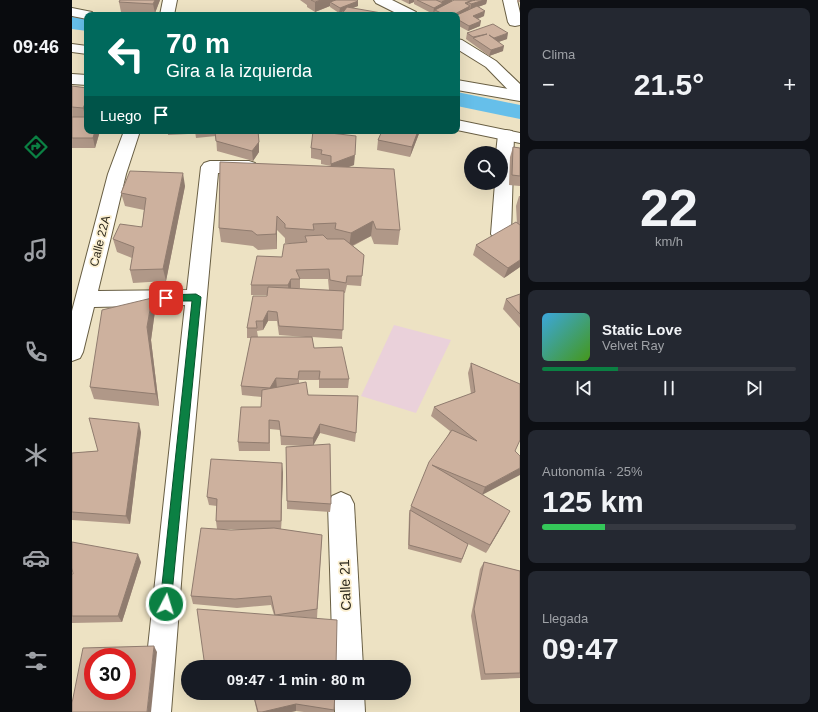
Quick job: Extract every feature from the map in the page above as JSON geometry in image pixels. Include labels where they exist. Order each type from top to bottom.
[{"type":"street","points":[[167,12],[170,0]]},
{"type":"street","points":[[381,0],[405,12]]},
{"type":"street","points":[[510,0],[515,22]]},
{"type":"street","points":[[72,12],[84,14]]},
{"type":"street","points":[[460,46],[491,64],[520,93]]},
{"type":"street","points":[[72,48],[84,50]]},
{"type":"street","points":[[72,80],[84,80]]},
{"type":"street","points":[[460,86],[520,96]]},
{"type":"street","points":[[460,126],[513,137],[502,234]]},
{"type":"street","name":"Calle 22A","points":[[72,352],[117,174],[131,134]]},
{"type":"street","points":[[156,712],[170,558],[210,167],[262,167]]},
{"type":"street","points":[[86,299],[196,297]]},
{"type":"street","name":"Calle 21","points":[[341,504],[348,660]]},
{"type":"street","points":[[349,700],[350,712]]},
{"type":"shaded area","points":[[394,325],[451,340],[416,413],[361,396]]},
{"type":"building","points":[[120,0],[155,0],[153,4],[119,2]]},
{"type":"building","points":[[336,0],[358,1],[340,8],[330,2]]},
{"type":"building","points":[[417,0],[436,0],[443,3],[434,8]]},
{"type":"building","points":[[454,0],[472,0],[465,3],[470,6],[459,12],[439,12],[435,10]]},
{"type":"building","points":[[484,0],[471,4],[468,2]]},
{"type":"building","points":[[477,6],[485,11],[473,16],[481,21],[469,26],[460,21],[460,14]]},
{"type":"building","points":[[347,7],[376,12],[343,12]]},
{"type":"building","points":[[493,24],[508,33],[494,38],[489,35],[504,46],[491,50],[473,38],[487,34],[473,37],[467,33]]},
{"type":"building","points":[[72,86],[84,88],[83,108],[72,107]]},
{"type":"building","points":[[72,117],[84,117],[84,134],[94,134],[93,138],[72,138]]},
{"type":"building","points":[[215,134],[258,134],[259,142],[252,151],[216,141]]},
{"type":"building","points":[[313,134],[339,134],[356,136],[355,155],[331,164],[331,156],[321,154],[322,150],[311,148]]},
{"type":"building","points":[[381,134],[417,134],[412,147],[378,140]]},
{"type":"building","points":[[513,147],[520,148],[520,176],[512,175]]},
{"type":"building","points":[[220,162],[394,169],[400,230],[376,229],[373,221],[351,233],[335,229],[336,223],[313,224],[314,230],[285,228],[285,224],[277,216],[276,234],[257,235],[252,231],[219,228]]},
{"type":"building","points":[[130,171],[183,173],[163,269],[130,270],[134,247],[113,239],[120,224],[142,227],[146,198],[121,193]]},
{"type":"building","points":[[516,222],[520,225],[520,260],[508,268],[476,245]]},
{"type":"building","points":[[323,235],[327,239],[344,239],[364,255],[362,276],[347,276],[346,283],[330,280],[329,269],[296,270],[300,279],[291,279],[288,285],[251,285],[257,256],[282,257],[284,244],[307,242],[305,236]]},
{"type":"building","points":[[268,287],[344,291],[343,330],[279,326],[277,312],[268,311],[263,321],[256,321],[257,328],[247,328],[253,296],[267,296]]},
{"type":"building","points":[[520,294],[520,314],[506,299]]},
{"type":"building","points":[[152,298],[147,327],[156,394],[90,387],[102,310]]},
{"type":"building","points":[[251,337],[312,337],[314,348],[342,347],[349,379],[319,379],[320,371],[299,371],[298,379],[276,378],[270,388],[241,386]]},
{"type":"building","points":[[471,363],[520,384],[520,440],[515,451],[520,456],[520,468],[485,487],[432,465],[510,511],[490,545],[411,506],[429,462],[452,430],[477,441],[434,407],[475,392]]},
{"type":"building","points":[[306,382],[308,395],[358,396],[356,433],[320,424],[313,438],[281,436],[279,421],[269,420],[269,443],[238,442],[241,407],[261,407],[262,390]]},
{"type":"building","points":[[89,418],[139,423],[126,516],[72,512],[72,453],[98,451]]},
{"type":"building","points":[[330,444],[331,504],[287,501],[286,447]]},
{"type":"building","points":[[211,459],[282,463],[281,521],[216,521],[217,499],[207,497]]},
{"type":"building","points":[[410,510],[468,544],[462,559],[409,545]]},
{"type":"building","points":[[201,528],[231,530],[274,528],[322,535],[317,609],[275,615],[271,596],[235,599],[191,596]]},
{"type":"building","points":[[72,542],[138,554],[118,616],[72,616]]},
{"type":"building","points":[[484,562],[520,571],[520,673],[485,674],[474,609]]},
{"type":"building","points":[[197,609],[337,620],[336,660],[204,660]]},
{"type":"building","points":[[154,646],[147,712],[72,712],[72,703],[83,648]]},
{"type":"building","points":[[255,700],[335,700],[334,710],[296,704],[258,712]]},
{"type":"waterway","points":[[72,23],[84,25]]},
{"type":"waterway","points":[[460,100],[520,112]]},
{"type":"route","points":[[166,298],[196,297],[166,604]]}]
